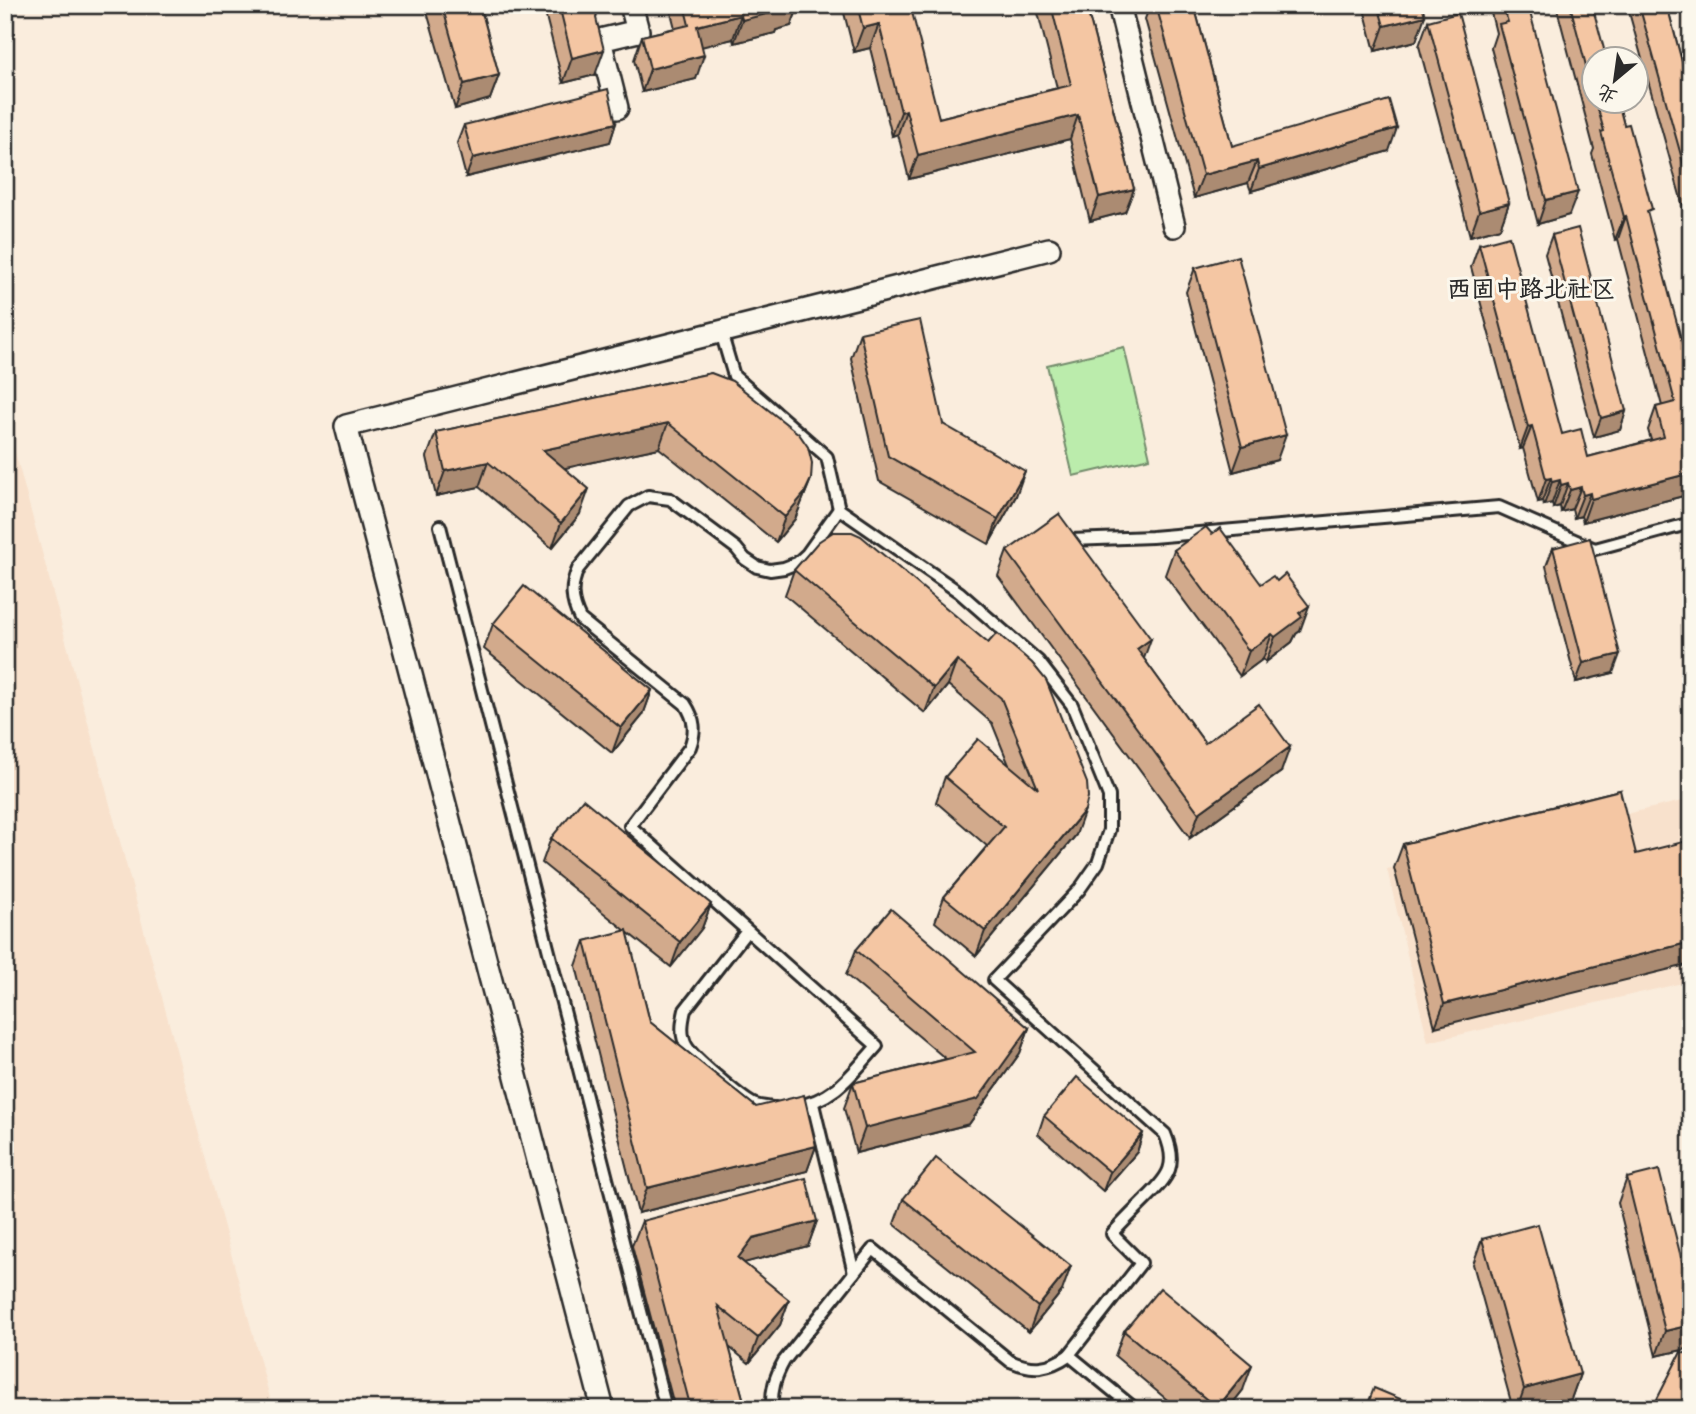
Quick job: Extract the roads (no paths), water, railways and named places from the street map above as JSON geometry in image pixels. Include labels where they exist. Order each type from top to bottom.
[{"type":"street","points":[[617,108],[600,40],[638,31],[631,5]]},
{"type":"street","points":[[1119,5],[1174,226]]},
{"type":"street","points":[[603,1409],[346,426],[1049,249]]},
{"type":"lane","points":[[721,332],[734,376],[827,457],[839,509],[959,593],[1038,661],[1072,705],[1110,796],[1109,830],[1098,863],[1079,890],[994,980],[1165,1134],[1172,1160],[1162,1185],[1112,1234],[1141,1263],[1069,1355],[1056,1364],[1041,1369],[1025,1368],[1010,1361],[873,1248],[784,1361],[775,1377],[771,1396],[772,1409]]},
{"type":"lane","points":[[747,931],[685,1010],[682,1035],[695,1057],[754,1105],[784,1109],[813,1104],[838,1090],[877,1046],[630,826],[690,747],[694,737],[692,714],[685,704],[580,619],[574,607],[573,581],[578,569],[629,506],[648,496],[670,499],[736,548],[745,559],[770,569],[797,563],[807,554],[839,509]]},
{"type":"lane","points":[[1072,540],[1152,537],[1499,507],[1595,549],[1691,523]]},
{"type":"lane","points":[[440,526],[667,1409]]},
{"type":"lane","points":[[813,1104],[854,1273]]},
{"type":"lane","points":[[1069,1355],[1135,1409]]},
{"type":"district","name":"西固中路北社区","points":[[1531,289]]}]
